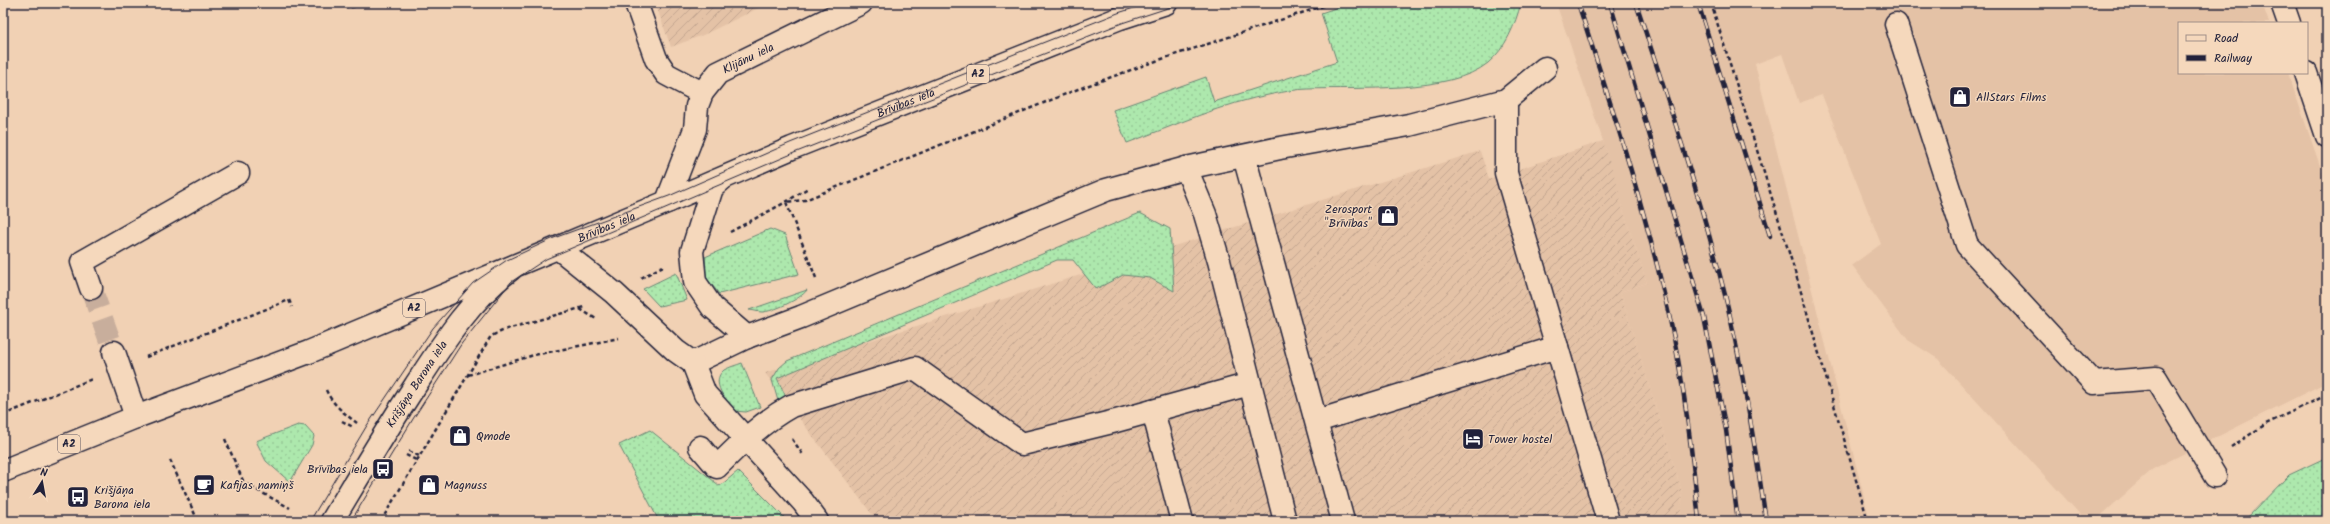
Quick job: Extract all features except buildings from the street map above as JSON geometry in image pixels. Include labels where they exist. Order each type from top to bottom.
[{"type":"main road","points":[[636,3],[656,59],[666,74],[702,93]]},
{"type":"main road","name":"Klijānu iela","points":[[669,202],[669,196],[695,129],[697,106],[702,93],[718,73],[861,3]]},
{"type":"main road","name":"Brīvības iela","points":[[3,471],[136,417],[309,352],[519,263],[669,202],[837,130],[1120,18],[1166,3]]},
{"type":"main road","points":[[2282,3],[2289,22]]},
{"type":"main road","points":[[1896,24],[1967,245],[2094,383],[2156,378],[2211,469]]},
{"type":"main road","points":[[693,363],[747,337],[825,307],[1106,190],[1186,168],[1409,124],[1506,100],[1545,68]]},
{"type":"main road","points":[[2306,74],[2327,136]]},
{"type":"main road","points":[[1506,100],[1506,173],[1608,521]]},
{"type":"main road","points":[[1244,156],[1343,521]]},
{"type":"main road","points":[[1186,168],[1205,214],[1285,521]]},
{"type":"main road","points":[[91,288],[82,262],[238,173]]},
{"type":"main road","points":[[722,179],[712,188],[692,251],[695,282],[712,307],[747,337]]},
{"type":"main road","points":[[558,248],[614,294],[676,351],[693,363],[705,394],[804,502],[817,521]]},
{"type":"main road","name":"Krišjāņa Barona iela","points":[[332,521],[383,436],[448,336],[497,280],[519,263]]},
{"type":"main road","points":[[1317,421],[1557,347]]},
{"type":"main road","points":[[114,352],[136,417]]},
{"type":"main road","points":[[700,448],[717,467],[745,438],[791,406],[915,368],[1022,444],[1153,411],[1250,384]]},
{"type":"main road","points":[[1153,411],[1182,521]]},
{"type":"path","points":[[316,3],[350,7],[381,3]]},
{"type":"path","points":[[825,307],[816,279],[786,202],[805,200],[1078,89],[1156,61],[1332,3]]},
{"type":"path","points":[[1711,3],[1796,275],[1868,521]]},
{"type":"path","points":[[289,300],[292,307]]},
{"type":"path","points":[[468,375],[534,355],[627,336]]},
{"type":"path","points":[[381,521],[421,457],[464,382]]},
{"type":"path","points":[[326,390],[329,397],[356,422]]},
{"type":"path","points":[[2211,469],[2266,424],[2327,395]]},
{"type":"path","points":[[342,421],[353,427]]},
{"type":"path","points":[[225,438],[244,483],[290,508]]},
{"type":"path","points":[[405,448],[421,457]]},
{"type":"path","points":[[402,453],[418,462]]},
{"type":"path","points":[[170,460],[198,521]]},
{"type":"shaded area","points":[[655,3],[769,3],[703,35],[671,47]]},
{"type":"shaded area","points":[[1556,3],[2262,3],[2269,22],[2178,22],[2178,74],[2288,74],[2327,186],[2327,382],[2153,469],[2095,521],[2086,521],[1938,359],[1908,340],[1852,265],[1881,244],[1822,95],[1799,103],[1782,54],[1755,64],[1870,521],[1680,521],[1682,492],[1620,292],[1647,283],[1622,207],[1603,141]]},
{"type":"shaded area","points":[[1603,141],[1617,184],[1622,207],[1647,283],[1620,292],[1682,492],[1680,521],[877,521],[765,373],[1480,151],[1489,179]]},
{"type":"green space","points":[[1350,3],[1521,3],[1513,28],[1500,50],[1488,63],[1471,73],[1451,80],[1402,87],[1304,89],[1273,94],[1217,109],[1127,143],[1113,110],[1206,77],[1214,102],[1337,62],[1321,13]]},
{"type":"green space","points":[[1140,213],[1170,229],[1174,291],[1150,278],[1123,275],[1096,289],[1073,260],[1057,260],[777,378],[786,397],[778,401],[772,380],[779,368],[787,361]]},
{"type":"green space","points":[[770,229],[785,235],[799,274],[719,294],[706,277],[705,257]]},
{"type":"green space","points":[[676,273],[687,300],[659,306],[643,289]]},
{"type":"green space","points":[[807,290],[804,294],[793,301],[772,310],[762,312],[749,310]]},
{"type":"green space","points":[[742,363],[760,407],[746,412],[734,411],[724,397],[718,380],[724,370]]},
{"type":"green space","points":[[298,425],[305,426],[314,436],[312,445],[290,482],[266,461],[256,441]]},
{"type":"green space","points":[[650,430],[720,486],[738,471],[788,521],[659,521],[619,445]]},
{"type":"green space","points":[[2327,457],[2327,521],[2244,521],[2289,475]]},
{"type":"tunnel","points":[[91,288],[114,352]]},
{"type":"tram line","points":[[310,521],[366,427],[433,328],[473,283],[507,260],[554,238],[669,196],[790,143],[1118,13],[1150,3]]},
{"type":"tram line","points":[[351,521],[413,419],[462,343],[511,282],[546,259],[794,153],[1122,23],[1183,3]]},
{"type":"railway","points":[[1578,3],[1643,211],[1664,295],[1674,338],[1686,406],[1699,521]]},
{"type":"railway","points":[[1610,3],[1704,317],[1726,430],[1738,521]]},
{"type":"railway","points":[[1636,3],[1672,112],[1725,295],[1748,407],[1766,521]]},
{"type":"railway","points":[[1698,3],[1770,236]]},
{"type":"place","name":"AllStars Films","points":[[1960,97]]},
{"type":"place","name":"Zerosport \"Brīvības\"","points":[[1388,216]]},
{"type":"place","name":"Qmode","points":[[460,436]]},
{"type":"place","name":"Tower hostel","points":[[1473,439]]},
{"type":"place","name":"Brīvības iela","points":[[383,469]]},
{"type":"place","name":"Kafijas namiņš","points":[[204,485]]},
{"type":"place","name":"Magnuss","points":[[429,485]]},
{"type":"place","name":"Krišjāņa Barona iela","points":[[78,497]]}]
